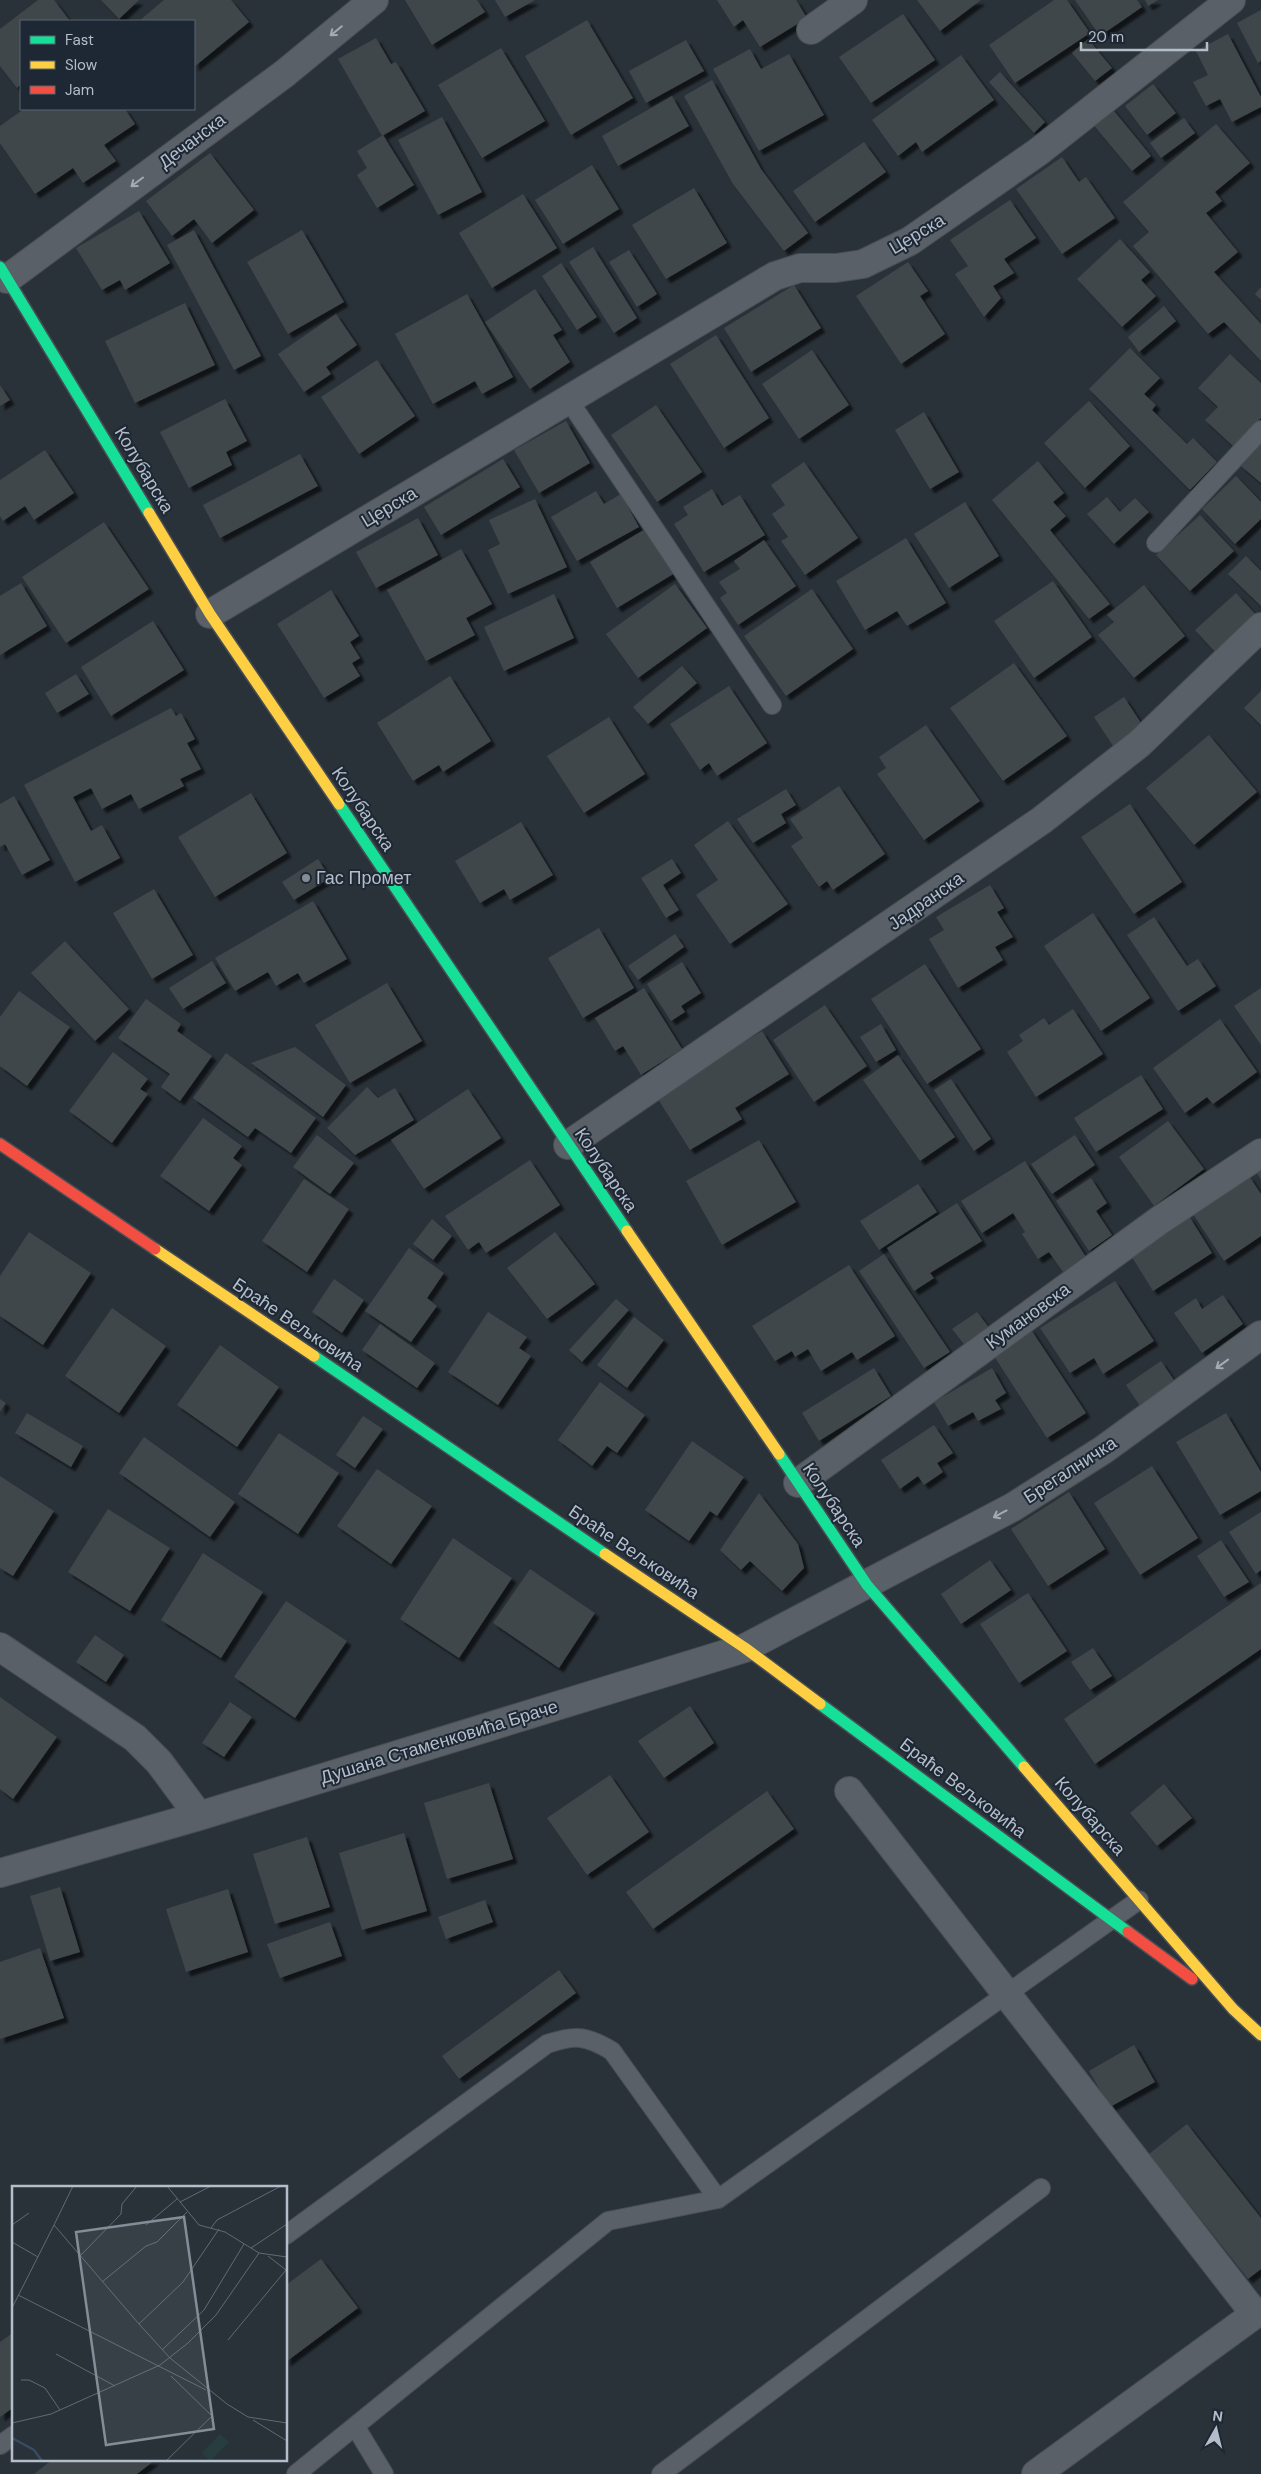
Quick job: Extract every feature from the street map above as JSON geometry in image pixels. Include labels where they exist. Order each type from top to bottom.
[{"type":"main road","name":"Колубарска","points":[[4,273],[210,614],[568,1145],[868,1585],[1233,2009],[1261,2035]]},
{"type":"main road","name":"Браће Вељковића","points":[[0,1144],[745,1648],[1233,2009]]},
{"type":"street","name":"Дечанска","points":[[4,273],[284,74],[374,0]]},
{"type":"street","points":[[810,30],[853,0]]},
{"type":"street","name":"Церска","points":[[210,614],[775,276],[800,268],[836,268],[863,264],[910,241],[1038,152],[1231,0]]},
{"type":"street","name":"Јадранска","points":[[568,1145],[1042,820],[1139,744],[1261,627]]},
{"type":"street","name":"Кумановска","points":[[798,1483],[1160,1220],[1261,1153]]},
{"type":"street","name":"Брегалничка","points":[[868,1585],[1013,1507],[1103,1450],[1261,1335]]},
{"type":"street","name":"Душана Стаменковића Браче","points":[[0,1873],[199,1816],[745,1648],[868,1585]]},
{"type":"street","points":[[0,1647],[135,1738],[159,1762],[199,1816]]},
{"type":"street","points":[[849,1792],[1258,2318],[1036,2474]]},
{"type":"lane","points":[[568,399],[772,705]]},
{"type":"lane","points":[[1156,543],[1261,430]]},
{"type":"lane","points":[[296,2474],[608,2221],[718,2199],[1005,1993],[1113,1920],[1139,1900]]},
{"type":"lane","points":[[288,2234],[548,2044],[565,2037],[576,2036],[594,2040],[612,2050],[718,2199]]},
{"type":"lane","points":[[661,2474],[1042,2188]]},
{"type":"lane","points":[[355,2426],[384,2474]]},
{"type":"lane","points":[[0,2445],[12,2436]]},
{"type":"building","points":[[38,0],[54,0],[69,20],[20,20],[20,85],[17,88],[0,66],[0,29]]},
{"type":"building","points":[[101,0],[139,0],[119,19]]},
{"type":"building","points":[[164,0],[231,0],[249,22],[195,66],[195,20],[140,20]]},
{"type":"building","points":[[405,0],[477,0],[485,12],[432,45]]},
{"type":"building","points":[[495,0],[535,0],[505,17]]},
{"type":"building","points":[[717,0],[796,0],[807,18],[760,47],[743,20],[734,27]]},
{"type":"building","points":[[917,0],[981,0],[940,31]]},
{"type":"building","points":[[1054,0],[1067,0],[1090,33],[1015,83],[989,45]]},
{"type":"building","points":[[1075,0],[1137,0],[1142,7],[1100,36]]},
{"type":"building","points":[[1145,0],[1158,0],[1148,6]]},
{"type":"building","points":[[1261,10],[1261,61],[1258,63],[1237,23]]},
{"type":"building","points":[[903,14],[935,60],[871,103],[839,57]]},
{"type":"building","points":[[587,20],[633,98],[571,135],[525,56]]},
{"type":"building","points":[[1228,34],[1261,97],[1261,107],[1232,122],[1220,99],[1206,106],[1193,82],[1208,75],[1196,51]]},
{"type":"building","points":[[376,38],[391,64],[396,62],[425,111],[382,136],[338,59]]},
{"type":"building","points":[[1088,39],[1112,68],[1095,81],[1072,53]]},
{"type":"building","points":[[686,40],[704,71],[646,103],[629,71]]},
{"type":"building","points":[[501,48],[545,121],[482,158],[438,85]]},
{"type":"building","points":[[750,49],[761,69],[789,54],[824,115],[759,151],[713,69]]},
{"type":"building","points":[[961,55],[994,100],[922,152],[916,142],[898,156],[872,120]]},
{"type":"building","points":[[1000,72],[1045,122],[1034,133],[989,82]]},
{"type":"building","points":[[712,80],[761,169],[808,233],[784,251],[733,184],[684,96]]},
{"type":"building","points":[[1153,84],[1176,113],[1147,135],[1125,106]]},
{"type":"building","points":[[672,96],[689,126],[618,166],[602,136]]},
{"type":"building","points":[[1110,106],[1151,156],[1132,171],[1091,122]]},
{"type":"building","points":[[23,110],[126,110],[135,124],[104,145],[116,161],[83,183],[73,168],[35,194],[0,143],[0,126]]},
{"type":"building","points":[[442,117],[482,192],[438,215],[398,140]]},
{"type":"building","points":[[1184,118],[1195,133],[1161,158],[1150,143]]},
{"type":"building","points":[[1216,124],[1250,163],[1215,192],[1222,201],[1206,213],[1238,252],[1214,272],[1261,324],[1261,361],[1224,322],[1208,334],[1133,246],[1149,232],[1123,202]]},
{"type":"building","points":[[383,135],[414,185],[377,208],[357,175],[367,168],[357,151]]},
{"type":"building","points":[[864,142],[886,172],[815,222],[793,191]]},
{"type":"building","points":[[210,153],[254,210],[212,243],[194,219],[172,236],[146,201]]},
{"type":"building","points":[[1062,157],[1079,182],[1086,177],[1115,218],[1062,254],[1016,189]]},
{"type":"building","points":[[592,165],[619,209],[563,244],[535,200]]},
{"type":"building","points":[[694,188],[727,243],[666,279],[632,225]]},
{"type":"building","points":[[523,194],[557,248],[492,288],[459,233]]},
{"type":"building","points":[[1010,200],[1036,238],[1004,259],[1014,273],[993,286],[1001,298],[984,317],[955,274],[968,266],[950,240]]},
{"type":"building","points":[[139,211],[170,263],[125,290],[120,280],[102,290],[76,248]]},
{"type":"building","points":[[194,230],[261,356],[234,370],[167,245]]},
{"type":"building","points":[[302,230],[344,302],[288,334],[247,262]]},
{"type":"building","points":[[1120,239],[1150,272],[1141,280],[1156,296],[1122,327],[1077,279]]},
{"type":"building","points":[[593,247],[637,318],[614,333],[569,262]]},
{"type":"building","points":[[629,250],[657,294],[637,307],[609,262]]},
{"type":"building","points":[[908,262],[928,291],[920,296],[945,334],[901,364],[856,296]]},
{"type":"building","points":[[561,263],[597,317],[577,330],[542,276]]},
{"type":"building","points":[[794,285],[821,328],[751,372],[724,328]]},
{"type":"building","points":[[1261,287],[1261,300],[1255,294]]},
{"type":"building","points":[[535,289],[562,330],[553,335],[570,362],[530,389],[485,322]]},
{"type":"building","points":[[467,294],[513,377],[482,394],[475,381],[433,404],[395,334]]},
{"type":"building","points":[[185,303],[215,365],[135,403],[105,341]]},
{"type":"building","points":[[1164,306],[1176,321],[1139,352],[1128,337]]},
{"type":"building","points":[[336,314],[357,345],[326,367],[331,374],[304,392],[278,354]]},
{"type":"building","points":[[716,335],[769,418],[724,448],[670,364]]},
{"type":"building","points":[[1130,348],[1160,378],[1144,394],[1156,405],[1152,410],[1187,444],[1193,438],[1217,462],[1190,490],[1089,389]]},
{"type":"building","points":[[812,350],[849,405],[799,439],[762,384]]},
{"type":"building","points":[[1230,354],[1261,383],[1261,418],[1234,447],[1205,420],[1218,407],[1198,388]]},
{"type":"building","points":[[377,360],[415,416],[359,454],[321,397]]},
{"type":"building","points":[[0,385],[10,400],[0,406]]},
{"type":"building","points":[[225,399],[247,441],[226,452],[232,465],[189,488],[160,432]]},
{"type":"building","points":[[1089,401],[1130,446],[1085,488],[1044,443]]},
{"type":"building","points":[[656,405],[702,472],[657,502],[611,435]]},
{"type":"building","points":[[924,412],[959,472],[930,489],[895,430]]},
{"type":"building","points":[[566,421],[590,463],[539,493],[514,450]]},
{"type":"building","points":[[1261,444],[1261,483],[1241,466]]},
{"type":"building","points":[[45,450],[74,493],[34,520],[25,506],[3,521],[0,516],[0,480]]},
{"type":"building","points":[[300,454],[318,486],[220,538],[203,505]]},
{"type":"building","points":[[503,459],[520,487],[441,535],[424,507]]},
{"type":"building","points":[[1038,461],[1064,493],[1053,502],[1066,516],[1050,530],[1110,604],[1089,619],[992,500]]},
{"type":"building","points":[[804,462],[858,538],[805,575],[781,541],[788,537],[772,514],[785,505],[771,485]]},
{"type":"building","points":[[1236,476],[1261,502],[1261,519],[1235,544],[1202,509]]},
{"type":"building","points":[[712,489],[722,506],[740,495],[765,535],[704,572],[674,524],[688,515],[683,507]]},
{"type":"building","points":[[596,491],[604,504],[621,494],[639,527],[577,561],[551,517]]},
{"type":"building","points":[[1107,497],[1120,512],[1135,498],[1149,512],[1114,544],[1087,514]]},
{"type":"building","points":[[535,499],[567,567],[508,594],[488,550],[500,544],[489,520]]},
{"type":"building","points":[[965,502],[999,556],[949,588],[914,534]]},
{"type":"building","points":[[1200,515],[1234,551],[1190,591],[1156,555]]},
{"type":"building","points":[[418,518],[438,555],[376,588],[356,552]]},
{"type":"building","points":[[104,522],[149,589],[66,643],[22,577]]},
{"type":"building","points":[[647,528],[675,573],[617,608],[590,562]]},
{"type":"building","points":[[906,538],[946,603],[907,626],[897,611],[865,630],[836,581]]},
{"type":"building","points":[[764,540],[796,586],[738,625],[720,598],[727,593],[719,582],[740,569],[734,561]]},
{"type":"building","points":[[461,549],[492,604],[466,618],[475,635],[426,661],[387,590]]},
{"type":"building","points":[[1246,556],[1261,571],[1261,606],[1228,574]]},
{"type":"building","points":[[1053,581],[1092,637],[1034,678],[994,621]]},
{"type":"building","points":[[21,583],[47,626],[0,655],[0,596]]},
{"type":"building","points":[[675,584],[707,628],[638,678],[606,634]]},
{"type":"building","points":[[1144,585],[1185,636],[1134,678],[1098,635],[1114,622],[1107,615]]},
{"type":"building","points":[[812,589],[853,649],[786,696],[744,636]]},
{"type":"building","points":[[331,590],[359,636],[350,642],[360,658],[352,663],[360,676],[324,698],[277,624]]},
{"type":"building","points":[[1236,593],[1257,616],[1216,653],[1195,630]]},
{"type":"building","points":[[554,594],[574,638],[504,671],[484,627]]},
{"type":"building","points":[[153,621],[184,670],[111,716],[81,667]]},
{"type":"building","points":[[1014,663],[1067,736],[1003,781],[950,708]]},
{"type":"building","points":[[682,666],[697,683],[648,724],[633,707]]},
{"type":"building","points":[[76,674],[89,694],[57,713],[45,693]]},
{"type":"building","points":[[450,676],[491,741],[443,772],[439,765],[413,781],[377,723]]},
{"type":"building","points":[[729,686],[767,743],[717,776],[709,763],[700,770],[670,724]]},
{"type":"building","points":[[1261,691],[1261,725],[1244,708]]},
{"type":"building","points":[[1124,697],[1143,726],[1113,746],[1094,717]]},
{"type":"building","points":[[171,708],[176,716],[181,713],[195,739],[187,743],[201,769],[180,779],[184,786],[139,809],[131,794],[102,809],[91,788],[73,797],[91,831],[102,825],[120,858],[75,882],[24,785]]},
{"type":"building","points":[[609,717],[645,774],[584,813],[547,756]]},
{"type":"building","points":[[926,725],[980,801],[924,840],[877,774],[886,768],[879,757]]},
{"type":"building","points":[[1209,735],[1257,792],[1194,845],[1146,788]]},
{"type":"building","points":[[839,786],[885,854],[833,890],[827,881],[819,887],[791,846],[803,838],[790,819]]},
{"type":"building","points":[[786,789],[796,805],[781,814],[786,823],[753,843],[737,819]]},
{"type":"building","points":[[251,793],[287,853],[215,897],[178,837]]},
{"type":"building","points":[[14,796],[50,860],[22,875],[5,844],[0,847],[0,804]]},
{"type":"building","points":[[1130,804],[1182,882],[1134,914],[1081,837]]},
{"type":"building","points":[[728,821],[788,904],[730,944],[696,895],[718,880],[694,845]]},
{"type":"building","points":[[521,822],[553,875],[510,900],[504,889],[480,903],[455,861]]},
{"type":"building","points":[[318,859],[330,878],[294,900],[282,882]]},
{"type":"building","points":[[672,859],[681,873],[663,885],[679,910],[666,918],[641,878]]},
{"type":"building","points":[[990,885],[1004,908],[997,912],[1013,937],[995,947],[1003,960],[958,988],[929,939],[944,930],[936,917]]},
{"type":"building","points":[[154,889],[193,955],[152,979],[113,913]]},
{"type":"building","points":[[313,901],[347,959],[304,983],[298,973],[276,986],[268,972],[235,991],[215,958]]},
{"type":"building","points":[[1093,913],[1150,998],[1101,1031],[1044,946]]},
{"type":"building","points":[[1154,917],[1187,966],[1198,959],[1216,986],[1178,1011],[1127,935]]},
{"type":"building","points":[[599,928],[634,988],[583,1018],[548,958]]},
{"type":"building","points":[[675,934],[684,947],[638,980],[628,966]]},
{"type":"building","points":[[65,941],[129,1009],[95,1041],[31,973]]},
{"type":"building","points":[[212,961],[226,983],[183,1009],[169,988]]},
{"type":"building","points":[[682,962],[701,993],[681,1006],[685,1012],[671,1021],[647,984]]},
{"type":"building","points":[[925,964],[981,1049],[927,1084],[871,999]]},
{"type":"building","points":[[387,983],[422,1041],[350,1083],[315,1025]]},
{"type":"building","points":[[644,988],[682,1049],[641,1075],[623,1046],[615,1051],[595,1018]]},
{"type":"building","points":[[1261,988],[1261,1045],[1234,1006]]},
{"type":"building","points":[[19,991],[70,1027],[27,1086],[0,1066],[0,1017]]},
{"type":"building","points":[[146,999],[181,1024],[177,1031],[212,1056],[180,1101],[161,1087],[170,1074],[118,1038]]},
{"type":"building","points":[[825,1005],[867,1066],[814,1102],[773,1040]]},
{"type":"building","points":[[1073,1009],[1103,1054],[1036,1097],[1007,1052],[1023,1041],[1019,1035],[1044,1018],[1049,1025]]},
{"type":"building","points":[[1220,1019],[1257,1072],[1213,1104],[1207,1097],[1185,1113],[1153,1068]]},
{"type":"building","points":[[881,1024],[896,1050],[876,1062],[860,1037]]},
{"type":"building","points":[[762,1031],[789,1074],[735,1108],[742,1119],[690,1150],[656,1096]]},
{"type":"building","points":[[295,1047],[346,1085],[323,1117],[251,1063]]},
{"type":"building","points":[[113,1052],[148,1079],[140,1089],[148,1094],[112,1143],[69,1111]]},
{"type":"building","points":[[226,1053],[316,1118],[291,1153],[255,1128],[248,1137],[193,1098]]},
{"type":"building","points":[[898,1055],[955,1137],[920,1161],[863,1080]]},
{"type":"building","points":[[1141,1075],[1163,1109],[1096,1152],[1074,1118]]},
{"type":"building","points":[[951,1079],[991,1139],[974,1151],[934,1090]]},
{"type":"building","points":[[367,1087],[378,1098],[395,1088],[414,1120],[355,1155],[327,1128]]},
{"type":"building","points":[[468,1089],[501,1138],[424,1189],[391,1140]]},
{"type":"building","points":[[203,1118],[242,1146],[233,1158],[242,1165],[209,1211],[160,1176]]},
{"type":"building","points":[[1168,1121],[1204,1169],[1154,1206],[1119,1157]]},
{"type":"building","points":[[317,1135],[354,1163],[330,1194],[293,1167]]},
{"type":"building","points":[[1075,1135],[1095,1165],[1052,1194],[1031,1164]]},
{"type":"building","points":[[759,1140],[796,1202],[722,1245],[686,1181]]},
{"type":"building","points":[[530,1160],[560,1205],[486,1253],[479,1242],[468,1250],[445,1216]]},
{"type":"building","points":[[1025,1161],[1086,1257],[1063,1272],[1049,1252],[1038,1259],[1022,1234],[1025,1232],[1013,1213],[982,1233],[961,1201]]},
{"type":"building","points":[[1261,1167],[1261,1180],[1255,1170]]},
{"type":"building","points":[[1249,1176],[1261,1194],[1261,1236],[1224,1261],[1193,1214]]},
{"type":"building","points":[[1091,1178],[1107,1203],[1096,1211],[1112,1235],[1089,1251],[1056,1201]]},
{"type":"building","points":[[304,1179],[349,1209],[307,1272],[262,1241]]},
{"type":"building","points":[[918,1184],[937,1212],[879,1250],[860,1221]]},
{"type":"building","points":[[957,1203],[982,1241],[930,1273],[934,1278],[914,1291],[887,1248]]},
{"type":"building","points":[[1189,1216],[1212,1253],[1153,1291],[1130,1254]]},
{"type":"building","points":[[432,1219],[452,1236],[433,1260],[413,1244]]},
{"type":"building","points":[[29,1232],[91,1273],[43,1345],[0,1316],[0,1276]]},
{"type":"building","points":[[555,1232],[595,1284],[547,1319],[507,1268]]},
{"type":"building","points":[[409,1248],[444,1273],[427,1298],[437,1306],[411,1342],[365,1311]]},
{"type":"building","points":[[884,1254],[950,1352],[924,1368],[859,1271]]},
{"type":"building","points":[[849,1265],[895,1336],[857,1360],[852,1352],[821,1371],[808,1349],[795,1357],[792,1351],[775,1361],[752,1326]]},
{"type":"building","points":[[334,1279],[364,1300],[342,1333],[312,1312]]},
{"type":"building","points":[[1115,1281],[1154,1341],[1103,1374],[1094,1358],[1070,1373],[1040,1328]]},
{"type":"building","points":[[1223,1295],[1243,1324],[1202,1353],[1174,1313],[1196,1298],[1202,1309]]},
{"type":"building","points":[[616,1299],[629,1310],[582,1362],[569,1350]]},
{"type":"building","points":[[112,1308],[166,1346],[119,1413],[65,1376]]},
{"type":"building","points":[[488,1312],[527,1337],[519,1348],[531,1356],[498,1405],[448,1372]]},
{"type":"building","points":[[977,1312],[991,1330],[966,1347],[952,1329]]},
{"type":"building","points":[[634,1317],[664,1340],[627,1388],[597,1365]]},
{"type":"building","points":[[380,1324],[435,1363],[417,1388],[362,1350]]},
{"type":"building","points":[[1030,1328],[1086,1413],[1047,1438],[992,1353]]},
{"type":"building","points":[[220,1345],[279,1387],[237,1447],[177,1405]]},
{"type":"building","points":[[1161,1361],[1176,1383],[1140,1406],[1126,1385]]},
{"type":"building","points":[[874,1368],[891,1396],[819,1441],[802,1413]]},
{"type":"building","points":[[992,1368],[1006,1393],[995,1400],[1001,1409],[978,1421],[973,1412],[948,1426],[934,1402]]},
{"type":"building","points":[[600,1382],[645,1415],[617,1453],[607,1446],[592,1466],[558,1440]]},
{"type":"building","points":[[0,1399],[6,1403],[0,1412]]},
{"type":"building","points":[[27,1413],[83,1446],[71,1467],[15,1433]]},
{"type":"building","points":[[1226,1413],[1261,1472],[1261,1491],[1220,1515],[1176,1442]]},
{"type":"building","points":[[363,1416],[383,1429],[355,1468],[336,1455]]},
{"type":"building","points":[[934,1425],[953,1453],[937,1463],[943,1472],[924,1485],[918,1476],[900,1489],[881,1460]]},
{"type":"building","points":[[279,1433],[339,1473],[298,1534],[238,1494]]},
{"type":"building","points":[[144,1437],[235,1502],[210,1537],[119,1473]]},
{"type":"building","points":[[692,1441],[744,1477],[717,1516],[710,1511],[689,1541],[645,1510]]},
{"type":"building","points":[[1152,1466],[1198,1538],[1140,1575],[1094,1503]]},
{"type":"building","points":[[377,1469],[432,1506],[391,1564],[337,1526]]},
{"type":"building","points":[[0,1476],[54,1511],[13,1576],[0,1568]]},
{"type":"building","points":[[1069,1492],[1105,1549],[1048,1586],[1011,1529]]},
{"type":"building","points":[[759,1493],[798,1544],[804,1568],[782,1591],[750,1561],[741,1570],[720,1550]]},
{"type":"building","points":[[108,1509],[170,1548],[130,1611],[68,1572]]},
{"type":"building","points":[[1261,1512],[1261,1570],[1256,1574],[1229,1532]]},
{"type":"building","points":[[453,1538],[512,1578],[459,1658],[400,1619]]},
{"type":"building","points":[[1221,1540],[1249,1582],[1224,1597],[1197,1556]]},
{"type":"building","points":[[203,1553],[263,1592],[221,1658],[161,1620]]},
{"type":"building","points":[[990,1560],[1011,1590],[961,1624],[941,1594]]},
{"type":"building","points":[[530,1569],[595,1613],[559,1668],[493,1623]]},
{"type":"building","points":[[1261,1583],[1261,1649],[1095,1764],[1064,1719]]},
{"type":"building","points":[[1028,1593],[1067,1651],[1019,1683],[980,1624]]},
{"type":"building","points":[[286,1601],[347,1641],[295,1718],[234,1677]]},
{"type":"building","points":[[95,1635],[124,1655],[106,1682],[76,1662]]},
{"type":"building","points":[[1093,1648],[1112,1676],[1090,1690],[1071,1662]]},
{"type":"building","points":[[0,1697],[57,1737],[13,1799],[0,1789]]},
{"type":"building","points":[[230,1702],[252,1717],[224,1757],[202,1743]]},
{"type":"building","points":[[690,1706],[714,1743],[664,1778],[638,1741]]},
{"type":"building","points":[[610,1775],[649,1832],[587,1875],[547,1818]]},
{"type":"building","points":[[489,1783],[513,1859],[447,1879],[424,1803]]},
{"type":"building","points":[[1164,1784],[1192,1818],[1157,1846],[1130,1813]]},
{"type":"building","points":[[767,1791],[794,1829],[653,1929],[626,1892]]},
{"type":"building","points":[[404,1833],[427,1911],[362,1930],[339,1853]]},
{"type":"building","points":[[307,1837],[330,1907],[275,1924],[253,1854]]},
{"type":"building","points":[[60,1887],[80,1952],[50,1961],[30,1896]]},
{"type":"building","points":[[228,1889],[248,1952],[186,1972],[166,1909]]},
{"type":"building","points":[[485,1900],[493,1922],[446,1939],[438,1917]]},
{"type":"building","points":[[330,1922],[342,1956],[280,1978],[267,1944]]},
{"type":"building","points":[[40,1948],[64,2018],[0,2039],[0,1962]]},
{"type":"building","points":[[559,1970],[576,1993],[459,2079],[442,2056]]},
{"type":"building","points":[[1134,2045],[1155,2082],[1110,2107],[1089,2071]]},
{"type":"building","points":[[1187,2124],[1261,2218],[1261,2269],[1248,2279],[1149,2154]]},
{"type":"building","points":[[321,2259],[358,2308],[288,2360],[288,2284]]},
{"type":"building","points":[[12,2333],[12,2408],[0,2417],[0,2342]]},
{"type":"building","points":[[49,2462],[152,2462],[137,2474],[34,2474]]},
{"type":"traffic: fast","points":[[0,267],[149,513]]},
{"type":"traffic: fast","points":[[339,804],[627,1231]]},
{"type":"traffic: fast","points":[[314,1356],[605,1554]]},
{"type":"traffic: fast","points":[[779,1454],[867,1585],[1024,1767]]},
{"type":"traffic: fast","points":[[820,1704],[1128,1932]]},
{"type":"traffic: slow","points":[[149,513],[210,614],[339,804]]},
{"type":"traffic: slow","points":[[627,1231],[779,1454]]},
{"type":"traffic: slow","points":[[155,1249],[314,1356]]},
{"type":"traffic: slow","points":[[605,1554],[745,1648],[820,1704]]},
{"type":"traffic: slow","points":[[1024,1767],[1233,2009],[1261,2035]]},
{"type":"traffic: jam","points":[[0,1144],[155,1249]]},
{"type":"traffic: jam","points":[[1128,1932],[1192,1979]]},
{"type":"place","name":"Гас Промет","points":[[306,878]]}]
